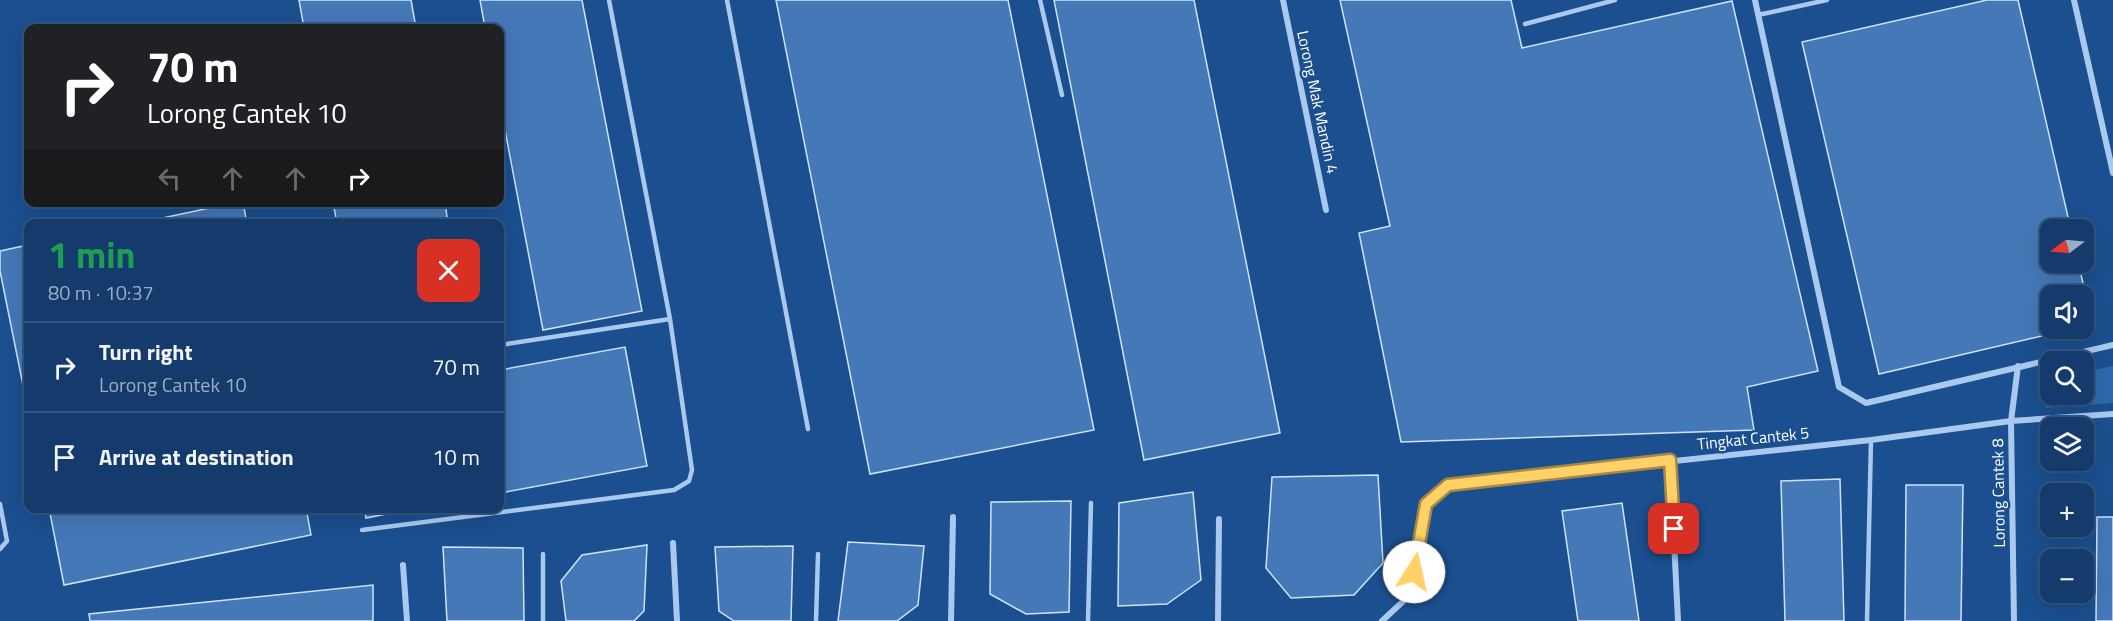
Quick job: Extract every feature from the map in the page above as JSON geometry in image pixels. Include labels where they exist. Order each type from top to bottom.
[{"type":"street","name":"Lorong Mak Mandin 4","points":[[1283,0],[1326,210]]},
{"type":"street","points":[[1755,0],[1839,387],[1866,403],[2113,345]]},
{"type":"street","points":[[2074,0],[2113,173]]},
{"type":"street","name":"Lorong Cantek 8","points":[[2014,621],[2011,421],[2018,366]]},
{"type":"street","name":"Tingkat Cantek 5","points":[[1382,621],[1411,594],[1426,504],[1448,485],[1871,440],[2011,421],[2113,414]]},
{"type":"street","points":[[1670,460],[1678,621]]},
{"type":"street","points":[[951,621],[953,517]]},
{"type":"street","points":[[1218,621],[1219,519]]},
{"type":"street","points":[[673,543],[677,621]]},
{"type":"street","points":[[403,566],[407,621]]},
{"type":"lane","points":[[504,512],[674,490],[689,481],[692,470],[670,319],[609,0]]},
{"type":"lane","points":[[727,0],[808,429]]},
{"type":"lane","points":[[1040,0],[1062,95]]},
{"type":"lane","points":[[1525,24],[1615,0]]},
{"type":"lane","points":[[1758,15],[1827,0]]},
{"type":"lane","points":[[504,344],[670,319]]},
{"type":"lane","points":[[1867,621],[1871,440]]},
{"type":"lane","points":[[1088,621],[1091,503]]},
{"type":"lane","points":[[0,504],[7,540],[0,549]]},
{"type":"lane","points":[[362,530],[495,513]]},
{"type":"lane","points":[[543,554],[543,621]]},
{"type":"lane","points":[[816,621],[818,554]]},
{"type":"shaded area","points":[[2113,366],[2113,403],[2094,404],[2094,370]]},
{"type":"shaded area","points":[[2047,405],[2086,405],[2046,408]]},
{"type":"building","points":[[299,0],[411,0],[415,24],[303,24]]},
{"type":"building","points":[[480,0],[582,0],[642,311],[543,330],[504,125],[504,24],[484,24]]},
{"type":"building","points":[[776,0],[1008,0],[1094,430],[870,474]]},
{"type":"building","points":[[1054,0],[1194,0],[1280,433],[1144,460]]},
{"type":"building","points":[[1340,0],[1511,0],[1522,48],[1732,1],[1818,371],[1747,387],[1754,430],[1401,442],[1359,233],[1390,226]]},
{"type":"building","points":[[1987,0],[2018,0],[2068,219],[2040,219],[2040,273],[2081,273],[2083,285],[2040,285],[2040,336],[1879,374],[1802,42]]},
{"type":"building","points":[[214,207],[244,207],[246,219],[158,219]]},
{"type":"building","points":[[334,207],[446,207],[447,219],[336,219]]},
{"type":"building","points":[[24,246],[24,390],[0,271],[0,251]]},
{"type":"building","points":[[625,347],[647,466],[504,492],[504,369]]},
{"type":"building","points":[[1378,475],[1383,563],[1354,595],[1291,598],[1266,568],[1272,477]]},
{"type":"building","points":[[1840,479],[1844,621],[1785,621],[1781,481]]},
{"type":"building","points":[[1906,485],[1963,485],[1961,621],[1905,621]]},
{"type":"building","points":[[1193,492],[1201,580],[1167,604],[1118,606],[1119,503]]},
{"type":"building","points":[[1071,501],[1069,612],[1026,614],[990,594],[991,502]]},
{"type":"building","points":[[1622,503],[1639,621],[1578,621],[1562,511]]},
{"type":"building","points":[[50,513],[307,513],[311,535],[64,585]]},
{"type":"building","points":[[365,513],[392,513],[366,518]]},
{"type":"building","points":[[2097,517],[2113,517],[2113,621],[2096,621]]},
{"type":"building","points":[[848,542],[924,546],[918,605],[897,621],[838,621]]},
{"type":"building","points":[[647,545],[644,611],[634,621],[566,621],[561,581],[582,555]]},
{"type":"building","points":[[793,546],[791,621],[734,621],[719,611],[715,547]]},
{"type":"building","points":[[443,547],[523,548],[524,621],[447,621]]},
{"type":"building","points":[[373,585],[373,621],[90,621],[89,614]]},
{"type":"route","points":[[1414,572],[1426,504],[1448,485],[1670,460],[1674,529]]}]
